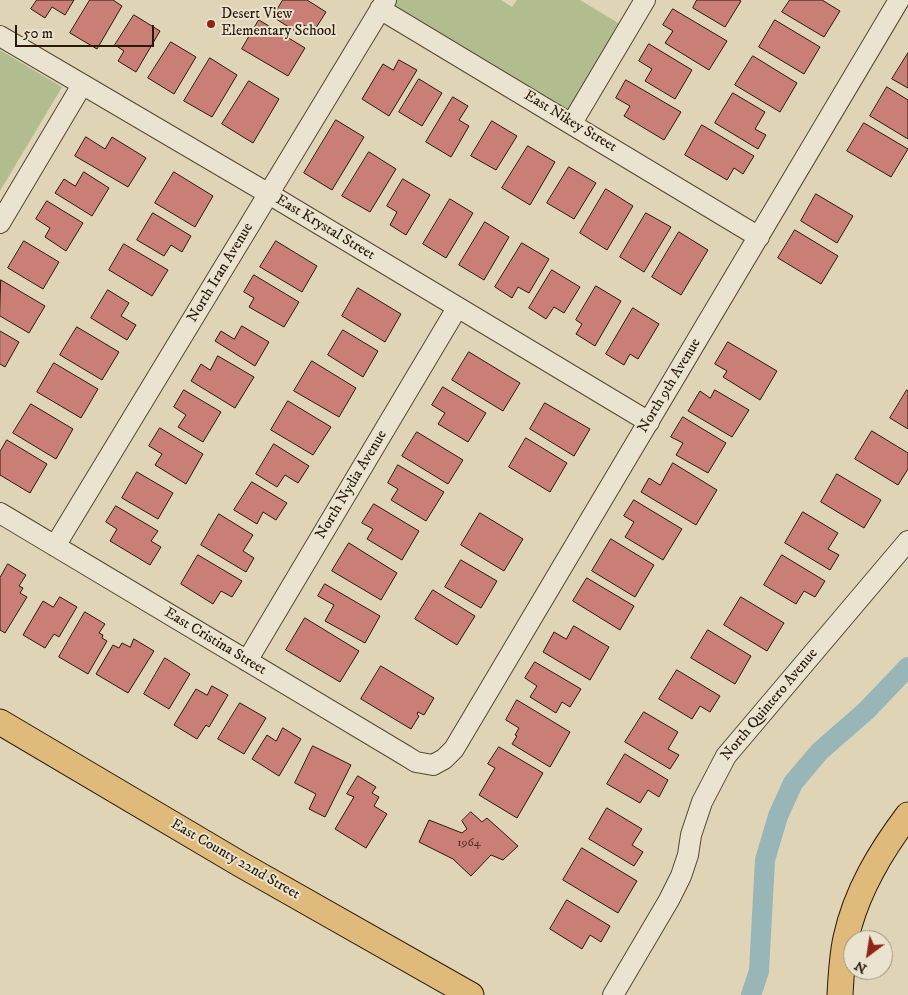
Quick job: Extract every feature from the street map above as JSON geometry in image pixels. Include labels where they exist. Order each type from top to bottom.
[{"type":"main road","name":"East County 22nd Street","points":[[0,722],[240,864],[471,995]]},
{"type":"main road","points":[[840,995],[846,938],[856,904],[872,868],[908,815]]},
{"type":"street","points":[[572,123],[645,0]]},
{"type":"street","name":"North 9th Avenue","points":[[433,765],[444,759],[454,749],[760,237],[899,0]]},
{"type":"street","name":"East Nikey Street","points":[[383,4],[572,123],[760,237]]},
{"type":"street","name":"North Iran Avenue","points":[[55,546],[383,4]]},
{"type":"street","name":"East Krystal Street","points":[[0,36],[269,194],[649,422]]},
{"type":"street","points":[[0,223],[82,85]]},
{"type":"street","name":"North Nydia Avenue","points":[[247,661],[458,308]]},
{"type":"street","name":"East Cristina Street","points":[[0,513],[416,762],[433,765]]},
{"type":"street","name":"North Quintero Avenue","points":[[613,995],[681,876],[702,802],[726,756],[908,541]]},
{"type":"green space","points":[[386,0],[501,0],[512,7],[517,0],[580,0],[628,29],[572,123],[380,9]]},
{"type":"green space","points":[[0,50],[62,87],[0,191]]},
{"type":"building","points":[[37,0],[74,0],[65,15],[52,7],[45,18],[31,9]]},
{"type":"building","points":[[90,0],[113,0],[122,6],[97,49],[70,33]]},
{"type":"building","points":[[283,0],[307,0],[326,12],[314,31],[300,23],[295,31],[273,17]]},
{"type":"building","points":[[697,0],[741,1],[725,27],[693,8]]},
{"type":"building","points":[[790,0],[822,0],[840,11],[824,37],[782,12]]},
{"type":"building","points":[[673,9],[727,41],[709,70],[665,43],[673,31],[663,25]]},
{"type":"building","points":[[134,15],[160,31],[136,72],[118,61],[124,51],[115,45]]},
{"type":"building","points":[[259,20],[305,48],[288,76],[242,49]]},
{"type":"building","points":[[775,20],[820,47],[804,74],[759,47]]},
{"type":"building","points":[[171,42],[196,57],[174,94],[148,78]]},
{"type":"building","points":[[649,44],[692,70],[675,99],[645,81],[652,69],[639,61]]},
{"type":"building","points":[[908,53],[908,88],[892,79]]},
{"type":"building","points":[[753,56],[797,83],[780,112],[735,85]]},
{"type":"building","points":[[210,58],[237,75],[212,117],[184,101]]},
{"type":"building","points":[[399,60],[417,70],[389,116],[362,99],[383,64],[393,70]]},
{"type":"building","points":[[419,79],[442,93],[422,126],[399,112]]},
{"type":"building","points":[[626,80],[681,112],[664,140],[624,116],[630,106],[616,98]]},
{"type":"building","points":[[249,81],[279,99],[253,143],[222,124]]},
{"type":"building","points":[[887,87],[908,100],[908,139],[870,116]]},
{"type":"building","points":[[733,93],[765,112],[755,129],[766,135],[758,149],[715,123]]},
{"type":"building","points":[[453,97],[468,106],[459,120],[469,126],[451,157],[426,142]]},
{"type":"building","points":[[336,120],[364,137],[332,190],[304,173]]},
{"type":"building","points":[[492,121],[517,136],[496,170],[471,156]]},
{"type":"building","points":[[864,123],[908,149],[891,177],[847,151]]},
{"type":"building","points":[[702,125],[754,156],[743,174],[734,168],[727,180],[685,155]]},
{"type":"building","points":[[86,137],[105,149],[112,137],[146,158],[128,187],[75,156]]},
{"type":"building","points":[[528,146],[555,162],[530,205],[502,188]]},
{"type":"building","points":[[369,152],[396,169],[370,212],[342,196]]},
{"type":"building","points":[[569,167],[596,183],[574,219],[547,203]]},
{"type":"building","points":[[84,172],[109,188],[92,216],[55,193],[64,179],[75,186]]},
{"type":"building","points":[[174,172],[213,196],[195,227],[155,203]]},
{"type":"building","points":[[403,179],[430,195],[406,235],[390,225],[397,212],[387,206]]},
{"type":"building","points":[[606,189],[633,206],[607,250],[580,233]]},
{"type":"building","points":[[816,194],[853,216],[837,243],[801,221]]},
{"type":"building","points":[[450,199],[473,213],[446,258],[423,244]]},
{"type":"building","points":[[47,201],[83,223],[66,251],[45,237],[50,228],[36,219]]},
{"type":"building","points":[[153,213],[191,236],[182,252],[171,245],[164,256],[137,240]]},
{"type":"building","points":[[646,213],[671,227],[644,272],[620,257]]},
{"type":"building","points":[[485,222],[509,237],[484,280],[459,265]]},
{"type":"building","points":[[795,230],[838,256],[821,284],[778,258]]},
{"type":"building","points":[[679,232],[708,250],[681,295],[652,277]]},
{"type":"building","points":[[24,241],[59,262],[43,289],[8,268]]},
{"type":"building","points":[[276,241],[317,266],[302,292],[260,267]]},
{"type":"building","points":[[522,243],[549,259],[529,293],[518,287],[512,298],[495,287]]},
{"type":"building","points":[[124,244],[168,270],[152,296],[109,270]]},
{"type":"building","points":[[552,270],[580,287],[564,313],[554,307],[546,319],[529,308]]},
{"type":"building","points":[[254,275],[299,302],[284,327],[249,307],[254,298],[244,292]]},
{"type":"building","points":[[1,280],[45,306],[29,333],[0,316]]},
{"type":"building","points":[[596,286],[621,301],[595,346],[576,334],[582,324],[576,320]]},
{"type":"building","points":[[358,288],[401,314],[385,342],[342,316]]},
{"type":"building","points":[[108,290],[129,303],[121,316],[136,325],[127,340],[91,318]]},
{"type":"building","points":[[633,308],[659,324],[638,359],[630,354],[624,365],[606,354]]},
{"type":"building","points":[[242,326],[269,342],[255,366],[215,341],[221,331],[234,339]]},
{"type":"building","points":[[77,327],[119,352],[102,380],[60,355]]},
{"type":"building","points":[[343,330],[378,351],[363,377],[328,355]]},
{"type":"building","points":[[0,331],[19,342],[5,367],[0,364]]},
{"type":"building","points":[[728,342],[777,371],[760,400],[723,377],[727,371],[715,364]]},
{"type":"building","points":[[469,352],[520,383],[503,411],[452,380]]},
{"type":"building","points":[[218,356],[254,377],[235,408],[191,381],[201,364],[210,370]]},
{"type":"building","points":[[312,361],[356,388],[339,417],[294,391]]},
{"type":"building","points":[[54,363],[98,389],[81,418],[37,392]]},
{"type":"building","points":[[443,387],[486,413],[468,442],[438,424],[445,413],[432,405]]},
{"type":"building","points":[[184,390],[221,412],[203,442],[178,427],[186,415],[174,407]]},
{"type":"building","points":[[715,390],[749,410],[732,437],[688,411],[700,391],[710,398]]},
{"type":"building","points":[[908,391],[908,429],[890,418]]},
{"type":"building","points":[[288,401],[331,427],[313,455],[271,430]]},
{"type":"building","points":[[545,403],[590,429],[574,456],[530,429]]},
{"type":"building","points":[[31,404],[73,429],[56,459],[13,433]]},
{"type":"building","points":[[683,417],[726,443],[708,473],[676,455],[683,443],[671,437]]},
{"type":"building","points":[[160,428],[203,454],[186,484],[155,465],[162,454],[149,446]]},
{"type":"building","points":[[872,431],[908,453],[908,469],[898,485],[855,459]]},
{"type":"building","points":[[417,432],[463,460],[448,484],[402,456]]},
{"type":"building","points":[[526,438],[567,463],[550,492],[509,467]]},
{"type":"building","points":[[7,440],[47,464],[30,493],[0,475],[0,452]]},
{"type":"building","points":[[274,444],[309,466],[298,483],[285,475],[277,487],[256,474]]},
{"type":"building","points":[[673,463],[717,490],[696,525],[641,492],[649,478],[660,485]]},
{"type":"building","points":[[398,465],[444,492],[426,521],[391,500],[398,489],[388,483]]},
{"type":"building","points":[[137,472],[173,493],[158,519],[122,498]]},
{"type":"building","points":[[837,474],[881,500],[864,528],[821,502]]},
{"type":"building","points":[[252,482],[287,503],[276,520],[263,512],[257,524],[234,510]]},
{"type":"building","points":[[634,500],[682,529],[663,560],[625,537],[634,522],[624,516]]},
{"type":"building","points":[[374,504],[419,531],[402,560],[367,539],[373,529],[362,523]]},
{"type":"building","points":[[116,506],[158,531],[151,541],[161,547],[150,565],[110,541],[117,529],[106,522]]},
{"type":"building","points":[[803,512],[838,533],[828,549],[839,555],[830,570],[785,543]]},
{"type":"building","points":[[480,513],[523,539],[504,571],[461,545]]},
{"type":"building","points":[[219,514],[253,535],[243,551],[254,558],[246,572],[201,545]]},
{"type":"building","points":[[611,539],[654,565],[635,597],[592,571]]},
{"type":"building","points":[[349,543],[397,573],[381,600],[332,571]]},
{"type":"building","points":[[198,555],[242,581],[232,597],[221,591],[213,604],[181,584]]},
{"type":"building","points":[[782,555],[825,581],[815,597],[804,591],[796,604],[764,585]]},
{"type":"building","points":[[461,560],[497,581],[481,608],[445,587]]},
{"type":"building","points":[[8,564],[26,575],[19,586],[23,588],[20,593],[27,597],[5,633],[0,630],[0,578]]},
{"type":"building","points":[[587,578],[634,606],[620,630],[573,601]]},
{"type":"building","points":[[325,584],[380,616],[365,643],[325,621],[334,605],[318,596]]},
{"type":"building","points":[[433,590],[475,616],[457,645],[415,619]]},
{"type":"building","points":[[60,597],[77,607],[59,637],[54,634],[45,648],[23,635],[43,601],[53,607]]},
{"type":"building","points":[[741,597],[784,623],[767,651],[724,625]]},
{"type":"building","points":[[85,612],[105,624],[99,633],[107,641],[88,674],[59,657]]},
{"type":"building","points":[[305,618],[359,651],[340,682],[286,650]]},
{"type":"building","points":[[574,626],[609,647],[590,680],[543,652],[554,632],[566,639]]},
{"type":"building","points":[[708,630],[751,656],[735,684],[691,658]]},
{"type":"building","points":[[134,639],[154,651],[128,693],[96,674],[113,645],[119,648],[122,643],[130,647]]},
{"type":"building","points":[[165,658],[190,674],[169,709],[144,694]]},
{"type":"building","points":[[535,662],[581,689],[570,707],[562,702],[556,713],[530,697],[537,686],[525,678]]},
{"type":"building","points":[[381,666],[434,698],[424,715],[418,712],[419,716],[411,729],[361,699]]},
{"type":"building","points":[[677,670],[720,696],[710,712],[700,706],[692,719],[659,699]]},
{"type":"building","points":[[212,686],[228,695],[209,727],[206,725],[197,739],[174,725],[196,689],[207,695]]},
{"type":"building","points":[[517,700],[570,732],[550,767],[512,744],[519,728],[506,720]]},
{"type":"building","points":[[240,703],[266,718],[244,754],[218,739]]},
{"type":"building","points":[[644,712],[678,732],[668,749],[679,755],[670,769],[625,742]]},
{"type":"building","points":[[283,728],[301,739],[279,776],[252,759],[267,735],[276,741]]},
{"type":"building","points":[[313,746],[351,765],[325,817],[309,809],[316,794],[295,783]]},
{"type":"building","points":[[499,747],[543,773],[517,818],[479,795],[495,768],[488,764]]},
{"type":"building","points":[[625,754],[668,780],[659,797],[648,790],[640,803],[607,784]]},
{"type":"building","points":[[358,776],[376,787],[372,793],[379,797],[374,806],[387,814],[366,848],[335,829],[354,797],[347,794]]},
{"type":"building","points":[[607,808],[642,829],[632,845],[643,852],[634,866],[589,839]]},
{"type":"building","points":[[471,812],[482,822],[487,818],[518,846],[503,860],[491,855],[471,876],[453,859],[419,842],[429,820],[462,833],[467,829],[462,821]]},
{"type":"building","points":[[582,848],[637,881],[618,913],[563,880]]},
{"type":"building","points":[[567,900],[610,926],[601,942],[590,935],[582,949],[550,929]]},
{"type":"waterway","points":[[751,995],[759,971],[765,860],[778,816],[793,783],[820,751],[866,711],[908,667]]},
{"type":"place","name":"Desert View Elementary School","points":[[211,24]]}]
